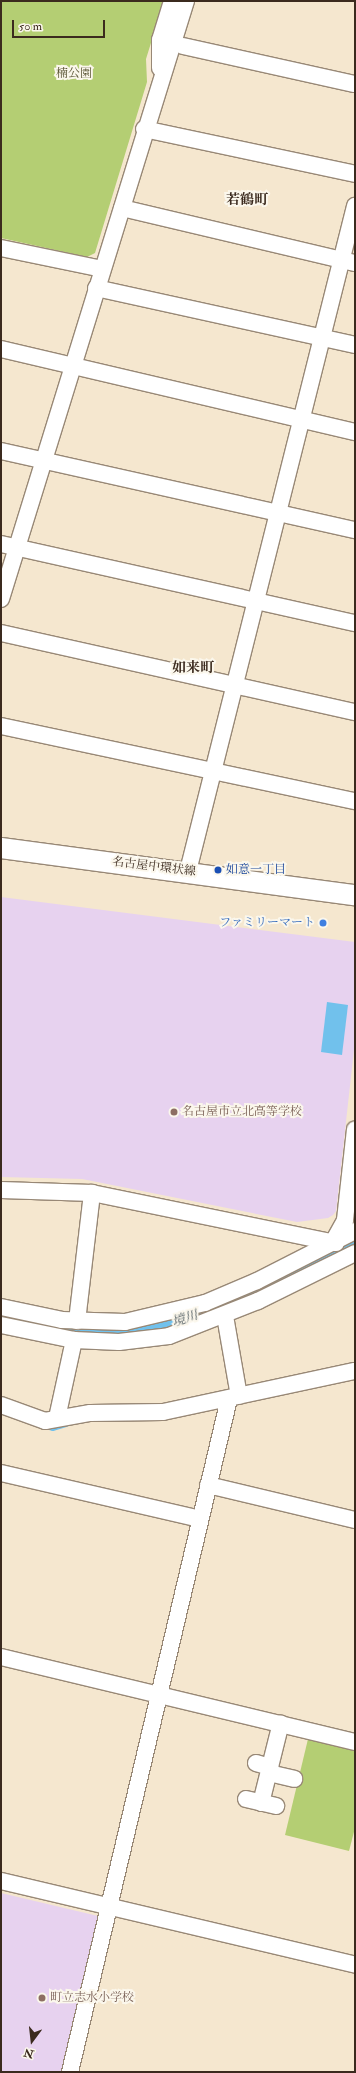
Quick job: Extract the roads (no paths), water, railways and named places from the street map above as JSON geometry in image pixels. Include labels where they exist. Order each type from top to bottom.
[{"type":"main road","name":"名古屋中環状線","points":[[1,848],[188,871],[355,895]]},
{"type":"street","points":[[160,82],[160,40],[172,1]]},
{"type":"street","points":[[1,599],[9,546],[43,460],[122,208],[144,129],[186,1]]},
{"type":"street","points":[[160,82],[183,46],[196,1]]},
{"type":"street","points":[[183,46],[355,84]]},
{"type":"street","points":[[144,129],[355,174]]},
{"type":"street","points":[[188,871],[322,338],[348,261],[355,206]]},
{"type":"street","points":[[122,208],[348,261]]},
{"type":"street","points":[[1,248],[102,269]]},
{"type":"street","points":[[96,288],[355,345]]},
{"type":"street","points":[[1,349],[355,432]]},
{"type":"street","points":[[1,451],[355,530]]},
{"type":"street","points":[[9,546],[355,623]]},
{"type":"street","points":[[1,633],[355,712]]},
{"type":"street","points":[[1,726],[355,801]]},
{"type":"street","points":[[348,1244],[345,1220],[355,1130]]},
{"type":"street","points":[[1,1190],[92,1193],[348,1244]]},
{"type":"street","points":[[77,1321],[92,1193]]},
{"type":"street","points":[[1,1325],[74,1340],[119,1342],[169,1336],[225,1316],[348,1244]]},
{"type":"street","points":[[1,1307],[77,1321],[124,1322],[206,1303],[348,1244]]},
{"type":"street","points":[[70,2072],[208,1485],[234,1397],[225,1316]]},
{"type":"street","points":[[57,1418],[74,1340]]},
{"type":"street","points":[[1,1405],[45,1421],[90,1413],[163,1412],[355,1371]]},
{"type":"street","points":[[1,1473],[200,1519]]},
{"type":"street","points":[[208,1485],[355,1520]]},
{"type":"street","points":[[1,1657],[355,1742]]},
{"type":"street","points":[[261,1803],[265,1768],[281,1723]]},
{"type":"street","points":[[265,1768],[294,1779]]},
{"type":"street","points":[[1,1881],[355,1965]]},
{"type":"water","points":[[327,1002],[348,1005],[342,1055],[321,1052]]},
{"type":"waterway","name":"境川","points":[[1,1317],[67,1330],[96,1332],[122,1332],[160,1327],[212,1310],[355,1241]]},
{"type":"waterway","points":[[47,1427],[53,1429],[66,1425]]},
{"type":"place","name":"如意一丁目","points":[[218,870]]},
{"type":"place","name":"ファミリーマート","points":[[323,923]]},
{"type":"place","name":"名古屋市立北高等学校","points":[[174,1112]]},
{"type":"place","name":"町立志水小学校","points":[[42,1998]]},
{"type":"district","name":"若鶴町","points":[[247,200]]},
{"type":"district","name":"如来町","points":[[193,668]]},
{"type":"park label","name":"楠公園","points":[[74,74]]}]
